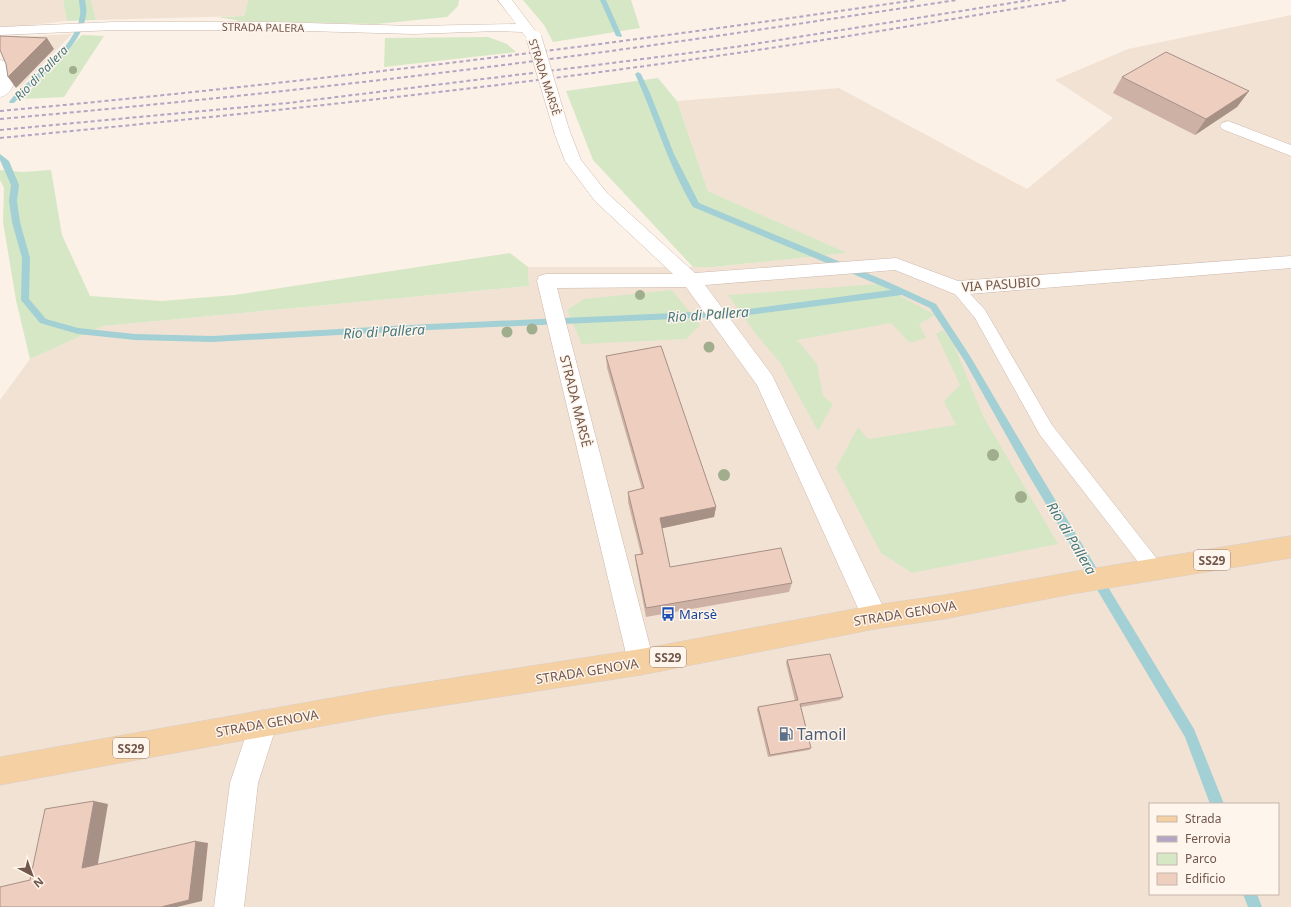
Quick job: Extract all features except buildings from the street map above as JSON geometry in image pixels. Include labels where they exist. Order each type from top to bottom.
[{"type":"main road","name":"STRADA GENOVA","points":[[0,771],[382,702],[641,662],[874,617],[944,607],[1072,583],[1291,547]]},
{"type":"street","points":[[481,27],[499,14],[501,0]]},
{"type":"street","name":"STRADA MARSÈ","points":[[505,0],[530,33],[573,161],[601,197],[691,280],[765,381],[874,617]]},
{"type":"street","name":"STRADA PALERA","points":[[0,31],[90,26],[263,26],[414,30],[481,27],[530,33]]},
{"type":"street","points":[[0,64],[8,83],[6,88],[0,93]]},
{"type":"street","points":[[1228,126],[1291,151]]},
{"type":"street","name":"VIA PASUBIO","points":[[691,280],[896,264],[958,288],[1291,262]]},
{"type":"street","name":"STRADA MARSÈ","points":[[641,662],[546,281],[691,280]]},
{"type":"street","points":[[229,907],[244,783],[263,724]]},
{"type":"lane","points":[[958,288],[980,314],[1046,430],[1144,571]]},
{"type":"shaded area","points":[[0,0],[63,0],[67,21],[14,27],[0,26]]},
{"type":"shaded area","points":[[91,0],[248,0],[244,16],[96,20]]},
{"type":"shaded area","points":[[1291,15],[1291,907],[0,907],[0,400],[30,359],[103,326],[529,286],[528,267],[713,267],[846,253],[708,191],[677,101],[839,88],[1027,189],[1113,118],[1055,80],[1128,49]]},
{"type":"shaded area","points":[[72,34],[20,88],[12,85],[0,48],[0,38]]},
{"type":"green space","points":[[63,0],[91,0],[96,20],[67,21]]},
{"type":"green space","points":[[248,0],[459,0],[458,6],[447,17],[376,24],[241,21],[218,17],[244,16]]},
{"type":"green space","points":[[523,0],[631,0],[640,28],[553,42],[544,25]]},
{"type":"green space","points":[[82,35],[104,36],[64,97],[22,99]]},
{"type":"green space","points":[[488,37],[507,44],[516,52],[384,67],[385,38]]},
{"type":"green space","points":[[658,78],[677,101],[708,191],[847,253],[713,267],[693,267],[593,160],[566,91]]},
{"type":"green space","points":[[0,170],[23,172],[51,170],[62,235],[90,296],[162,301],[234,295],[510,253],[528,267],[529,286],[103,326],[30,359],[16,300],[3,222],[4,188],[0,180]]},
{"type":"green space","points":[[879,284],[935,315],[919,324],[926,338],[910,343],[891,323],[797,340],[817,364],[823,396],[833,404],[818,431],[781,364],[755,333],[728,295]]},
{"type":"green space","points":[[672,290],[700,325],[686,339],[582,344],[567,310],[584,299]]},
{"type":"green space","points":[[943,330],[954,345],[983,416],[1058,544],[912,573],[881,553],[836,468],[858,427],[868,439],[956,425],[944,401],[960,385],[936,334]]},
{"type":"waterway","name":"Rio di Pallera","points":[[12,102],[21,91],[71,43],[79,29],[84,15],[82,0]]},
{"type":"waterway","name":"Rio di Pallera","points":[[603,0],[619,36]]},
{"type":"waterway","name":"Rio di Pallera","points":[[638,74],[647,93],[670,154],[696,205],[903,292]]},
{"type":"waterway","name":"Rio di Pallera","points":[[0,156],[5,161],[15,185],[13,201],[16,222],[26,258],[25,300],[43,321],[78,331],[135,337],[212,339],[429,327],[741,313],[903,292]]},
{"type":"waterway","name":"Rio di Pallera","points":[[903,292],[933,306],[967,358],[1032,471],[1190,733],[1217,803]]},
{"type":"waterway","name":"Rio di Pallera","points":[[1250,895],[1255,907]]},
{"type":"railway","points":[[0,111],[229,88],[458,62],[573,48],[915,0]]},
{"type":"railway","points":[[0,119],[268,93],[401,78],[641,47],[957,0]]},
{"type":"railway","points":[[0,130],[288,103],[589,66],[735,47],[1030,0]]},
{"type":"railway","points":[[0,138],[277,110],[553,78],[778,47],[1068,0]]},
{"type":"place","name":"Marsè","points":[[668,614]]},
{"type":"place","name":"Tamoil","points":[[786,734]]}]
